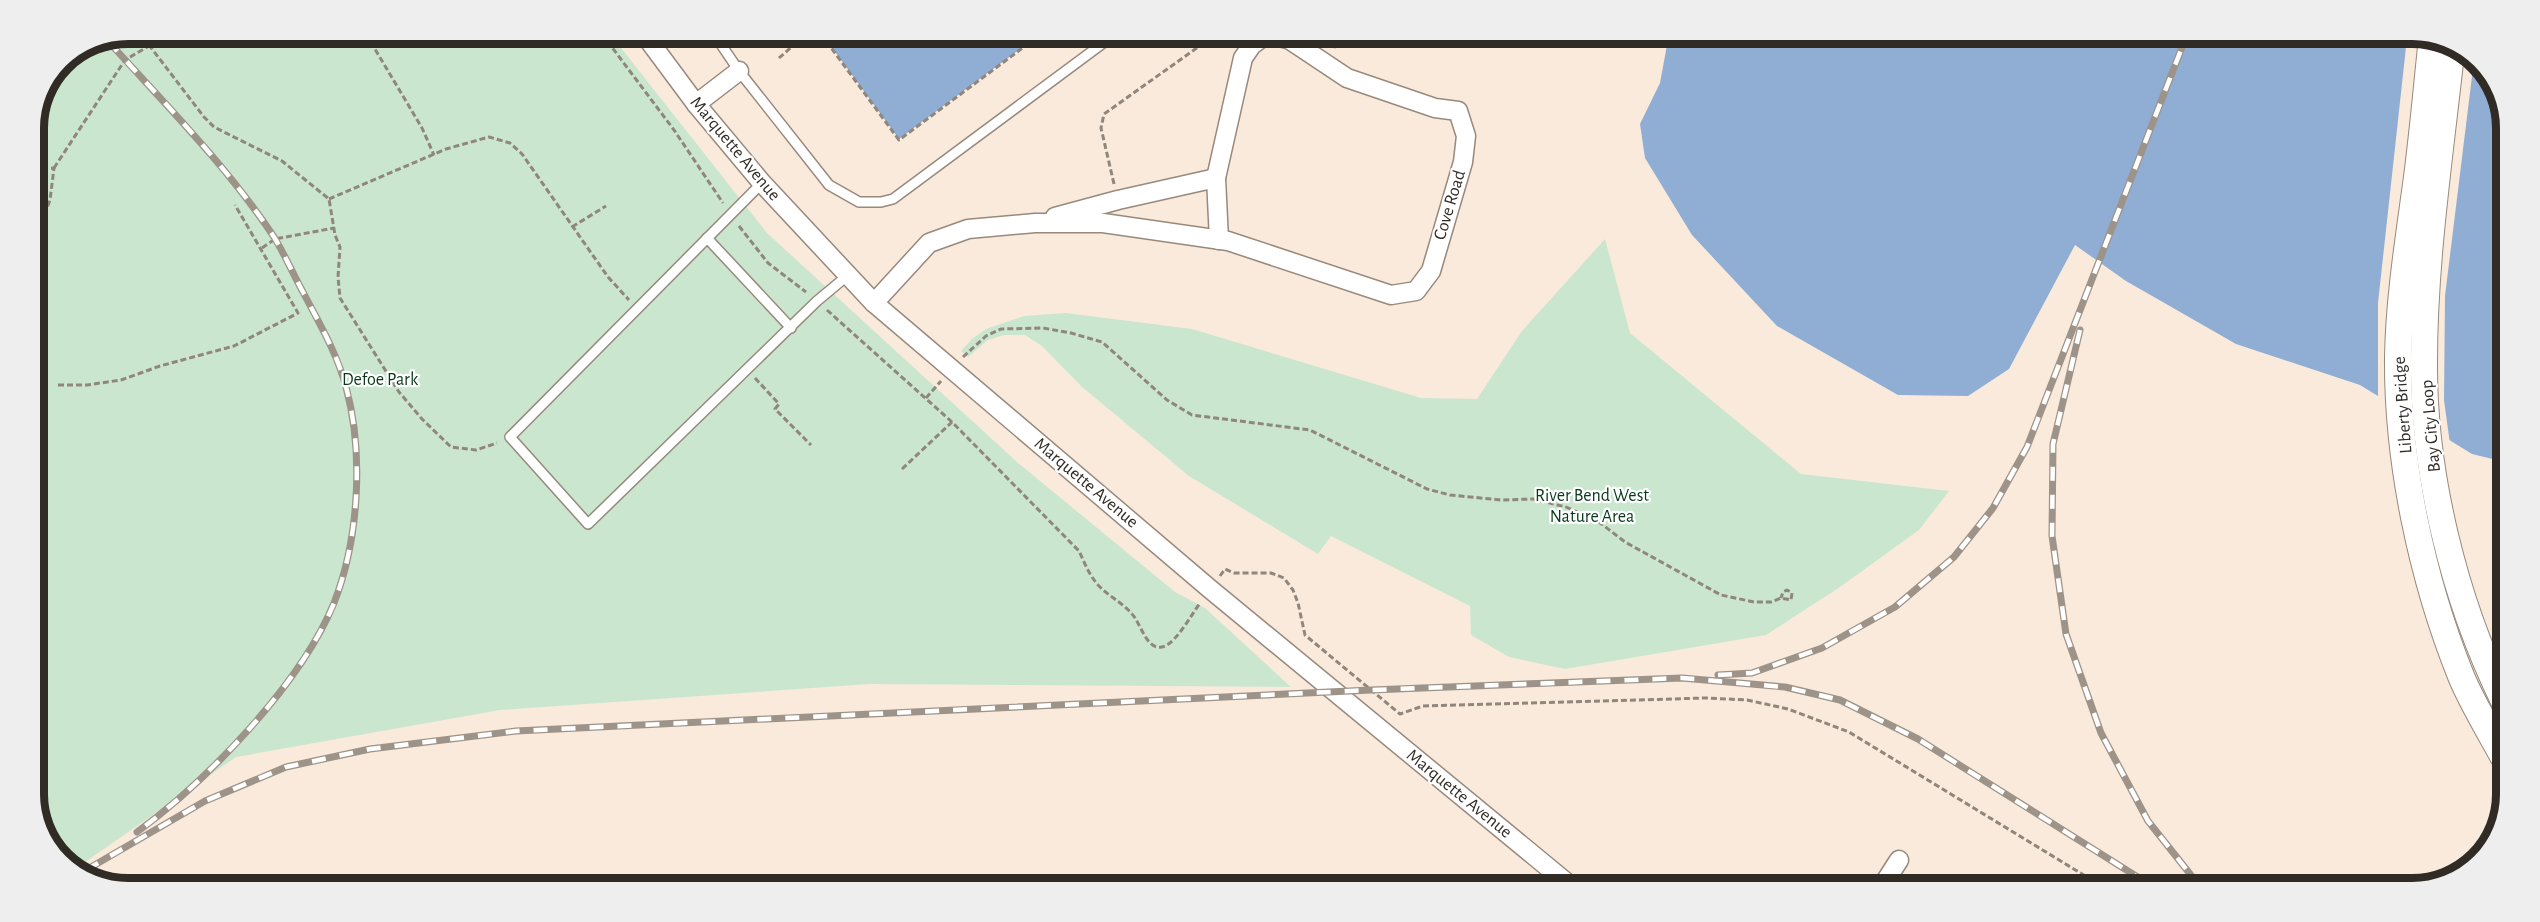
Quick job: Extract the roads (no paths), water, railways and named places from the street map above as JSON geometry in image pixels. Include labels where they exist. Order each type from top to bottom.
[{"type":"main road","name":"Liberty Bridge","points":[[2431,46],[2401,307],[2398,357],[2400,417],[2419,536],[2436,602],[2461,677],[2496,743]]},
{"type":"main road","name":"Liberty Bridge","points":[[2451,53],[2427,288],[2424,361],[2426,414],[2434,477],[2453,568],[2483,659],[2496,685]]},
{"type":"street","name":"Marquette Avenue","points":[[651,43],[696,104],[762,183],[874,303],[1210,589],[1561,878]]},
{"type":"street","points":[[1219,240],[1216,178],[1243,58],[1255,43]]},
{"type":"street","name":"Cove Road","points":[[874,303],[928,243],[968,229],[1035,223],[1103,224],[1219,240],[1391,295],[1416,291],[1431,271],[1463,162],[1466,136],[1458,111],[1434,108],[1347,78],[1294,43]]},
{"type":"street","points":[[696,104],[739,71]]},
{"type":"street","name":"Cove Road","points":[[1035,223],[1118,200],[1216,178]]},
{"type":"street","points":[[1887,878],[1899,860]]},
{"type":"lane","points":[[720,43],[739,71],[830,185],[860,202],[881,202],[893,199],[1103,43]]},
{"type":"lane","points":[[762,183],[510,437],[588,524],[817,301],[847,276]]},
{"type":"lane","points":[[707,238],[791,328]]},
{"type":"water","points":[[829,43],[1028,43],[899,139]]},
{"type":"water","points":[[1667,43],[2413,43],[2429,45],[2450,52],[2479,76],[2488,90],[2495,111],[2496,460],[2472,454],[2360,385],[2236,344],[2126,281],[2075,245],[2009,369],[1968,396],[1898,395],[1777,326],[1692,235],[1645,158],[1640,124],[1660,83]]},
{"type":"railway","points":[[1718,675],[1752,673],[1822,648],[1895,607],[1954,557],[1993,508],[2027,447],[2184,43]]},
{"type":"railway","points":[[112,45],[216,160],[274,237],[338,362],[352,413],[357,467],[354,524],[349,552],[334,603],[319,634],[276,698],[249,729],[193,786],[137,832]]},
{"type":"railway","points":[[2080,330],[2053,444],[2052,536],[2066,634],[2101,733],[2148,821],[2193,878]]},
{"type":"railway","points":[[88,869],[205,801],[286,767],[370,749],[516,731],[1371,690],[1682,678],[1785,687],[1840,700],[1918,739],[2139,878]]},
{"type":"park label","name":"Defoe Park","points":[[380,380]]},
{"type":"park label","name":"River Bend West Nature Area","points":[[1592,506]]}]
